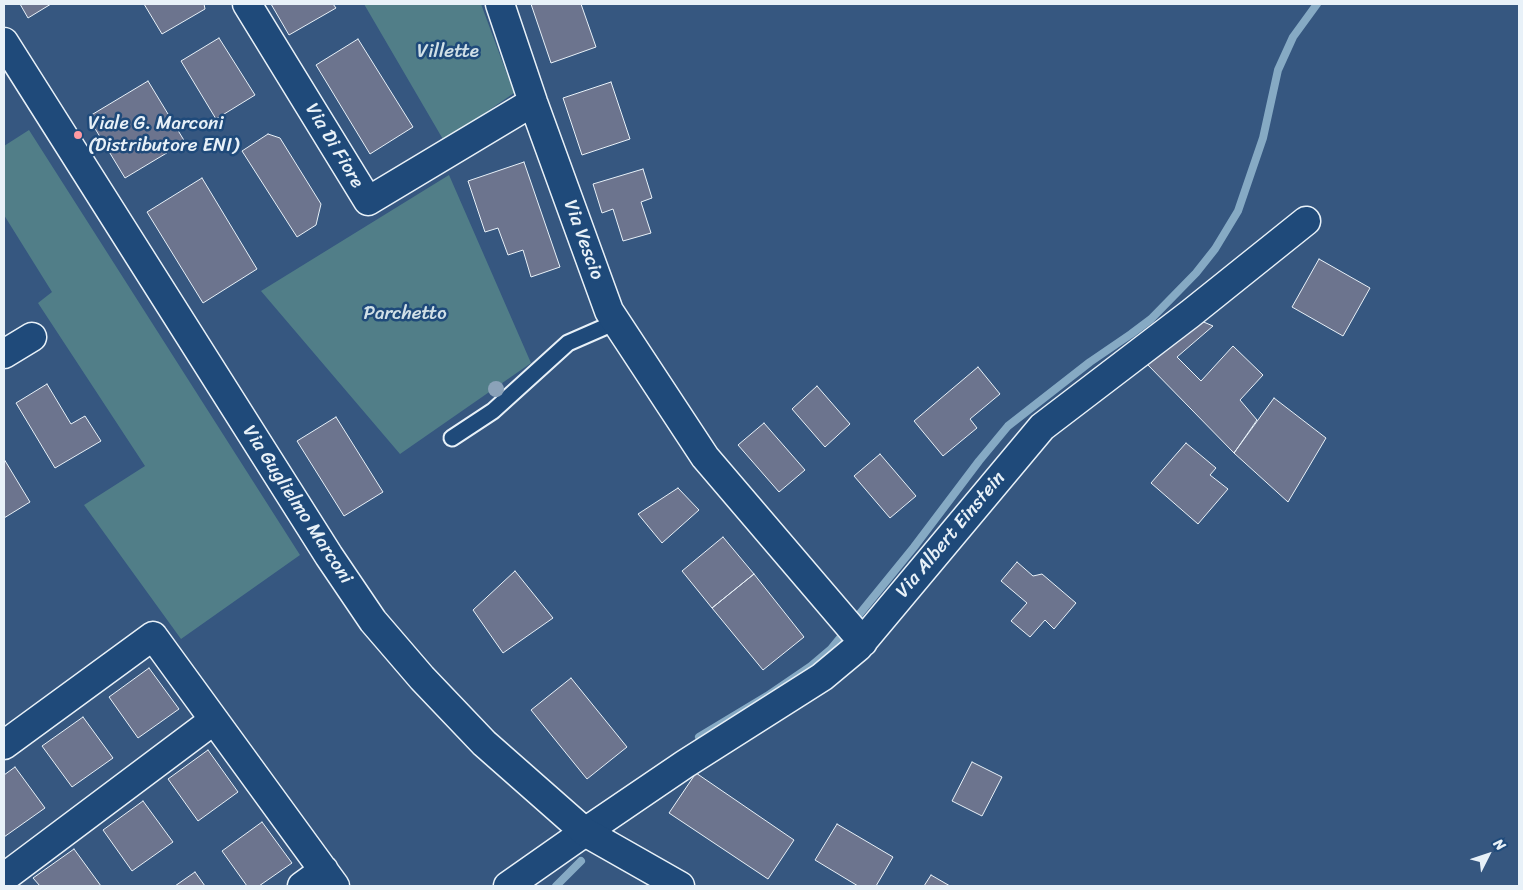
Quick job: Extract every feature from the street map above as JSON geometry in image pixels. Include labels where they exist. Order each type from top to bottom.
[{"type":"street","name":"Via Di Fiore","points":[[247,4],[368,201],[533,102]]},
{"type":"street","name":"Via Vescio","points":[[500,4],[533,102],[609,311],[705,458],[863,642]]},
{"type":"street","name":"Via Guglielmo Marconi","points":[[4,42],[323,548],[373,621],[422,678],[484,743],[585,832],[680,886]]},
{"type":"street","name":"Via Albert Einstein","points":[[508,886],[685,764],[822,677],[863,642],[1042,427],[1190,314],[1306,221]]},
{"type":"street","points":[[4,354],[32,337]]},
{"type":"street","points":[[4,745],[154,636],[330,878],[302,886]]},
{"type":"street","points":[[8,878],[214,720]]},
{"type":"lane","points":[[452,438],[493,411],[568,344],[616,322]]},
{"type":"green space","name":"Villette","points":[[364,4],[481,4],[514,93],[444,141]]},
{"type":"green space","points":[[29,130],[300,555],[181,639],[84,505],[145,466],[38,303],[52,292],[4,215],[4,146]]},
{"type":"green space","name":"Parchetto","points":[[449,175],[531,363],[400,454],[261,291]]},
{"type":"building","points":[[20,4],[51,4],[28,18]]},
{"type":"building","points":[[144,4],[204,4],[205,9],[162,34]]},
{"type":"building","points":[[271,4],[333,4],[336,8],[289,35]]},
{"type":"building","points":[[531,4],[581,4],[596,47],[551,63]]},
{"type":"building","points":[[219,38],[255,95],[216,119],[181,61]]},
{"type":"building","points":[[358,39],[413,127],[370,154],[316,65]]},
{"type":"building","points":[[148,81],[185,142],[125,178],[88,117]]},
{"type":"building","points":[[611,82],[630,139],[582,155],[563,98]]},
{"type":"building","points":[[268,134],[280,138],[321,204],[316,225],[297,237],[242,151]]},
{"type":"building","points":[[524,162],[560,267],[531,277],[523,250],[508,255],[498,228],[485,232],[468,181]]},
{"type":"building","points":[[643,169],[652,198],[641,202],[651,233],[623,241],[613,209],[602,213],[593,184]]},
{"type":"building","points":[[202,178],[257,269],[203,303],[147,212]]},
{"type":"building","points":[[1319,259],[1370,288],[1343,336],[1292,307]]},
{"type":"building","points":[[1199,320],[1213,326],[1177,357],[1201,381],[1233,346],[1263,375],[1240,400],[1257,420],[1234,453],[1147,364]]},
{"type":"building","points":[[978,367],[1000,394],[970,419],[977,428],[943,456],[914,421]]},
{"type":"building","points":[[47,384],[71,424],[85,416],[101,441],[55,468],[16,403]]},
{"type":"building","points":[[817,386],[850,424],[825,447],[792,409]]},
{"type":"building","points":[[1274,398],[1326,438],[1288,502],[1234,453]]},
{"type":"building","points":[[336,417],[383,492],[344,516],[297,441]]},
{"type":"building","points":[[764,423],[805,470],[779,492],[738,445]]},
{"type":"building","points":[[1186,443],[1216,468],[1210,475],[1228,489],[1198,524],[1151,483]]},
{"type":"building","points":[[880,454],[916,496],[890,518],[854,476]]},
{"type":"building","points":[[4,459],[30,502],[4,518]]},
{"type":"building","points":[[678,488],[699,510],[662,543],[638,514]]},
{"type":"building","points":[[723,537],[754,574],[712,608],[682,571]]},
{"type":"building","points":[[1017,562],[1033,576],[1042,574],[1076,603],[1054,629],[1045,620],[1030,637],[1011,621],[1027,603],[1001,581]]},
{"type":"building","points":[[515,571],[553,618],[503,653],[473,610]]},
{"type":"building","points":[[754,574],[804,637],[763,670],[712,608]]},
{"type":"building","points":[[149,668],[179,709],[138,738],[109,697]]},
{"type":"building","points":[[571,678],[627,747],[587,779],[531,710]]},
{"type":"building","points":[[83,717],[113,758],[72,787],[42,746]]},
{"type":"building","points":[[208,750],[238,792],[198,821],[168,779]]},
{"type":"building","points":[[972,762],[1002,777],[982,816],[952,801]]},
{"type":"building","points":[[15,767],[45,808],[4,837],[4,775]]},
{"type":"building","points":[[696,773],[794,840],[768,879],[669,813]]},
{"type":"building","points":[[143,801],[173,842],[132,871],[103,830]]},
{"type":"building","points":[[262,822],[292,863],[259,886],[247,886],[222,851]]},
{"type":"building","points":[[837,824],[893,857],[876,886],[858,886],[815,860]]},
{"type":"building","points":[[74,849],[101,886],[40,886],[33,878]]},
{"type":"building","points":[[195,872],[205,886],[175,886]]},
{"type":"building","points":[[931,875],[950,886],[924,886]]},
{"type":"waterway","points":[[699,737],[767,696],[811,666],[831,649],[914,547],[1008,426],[1090,362],[1151,319],[1196,273],[1215,249],[1238,211],[1263,138],[1278,70],[1293,37],[1317,4]]},
{"type":"waterway","points":[[556,886],[581,861]]},
{"type":"place","name":"Viale G. Marconi (Distributore ENI)","points":[[78,135]]}]
